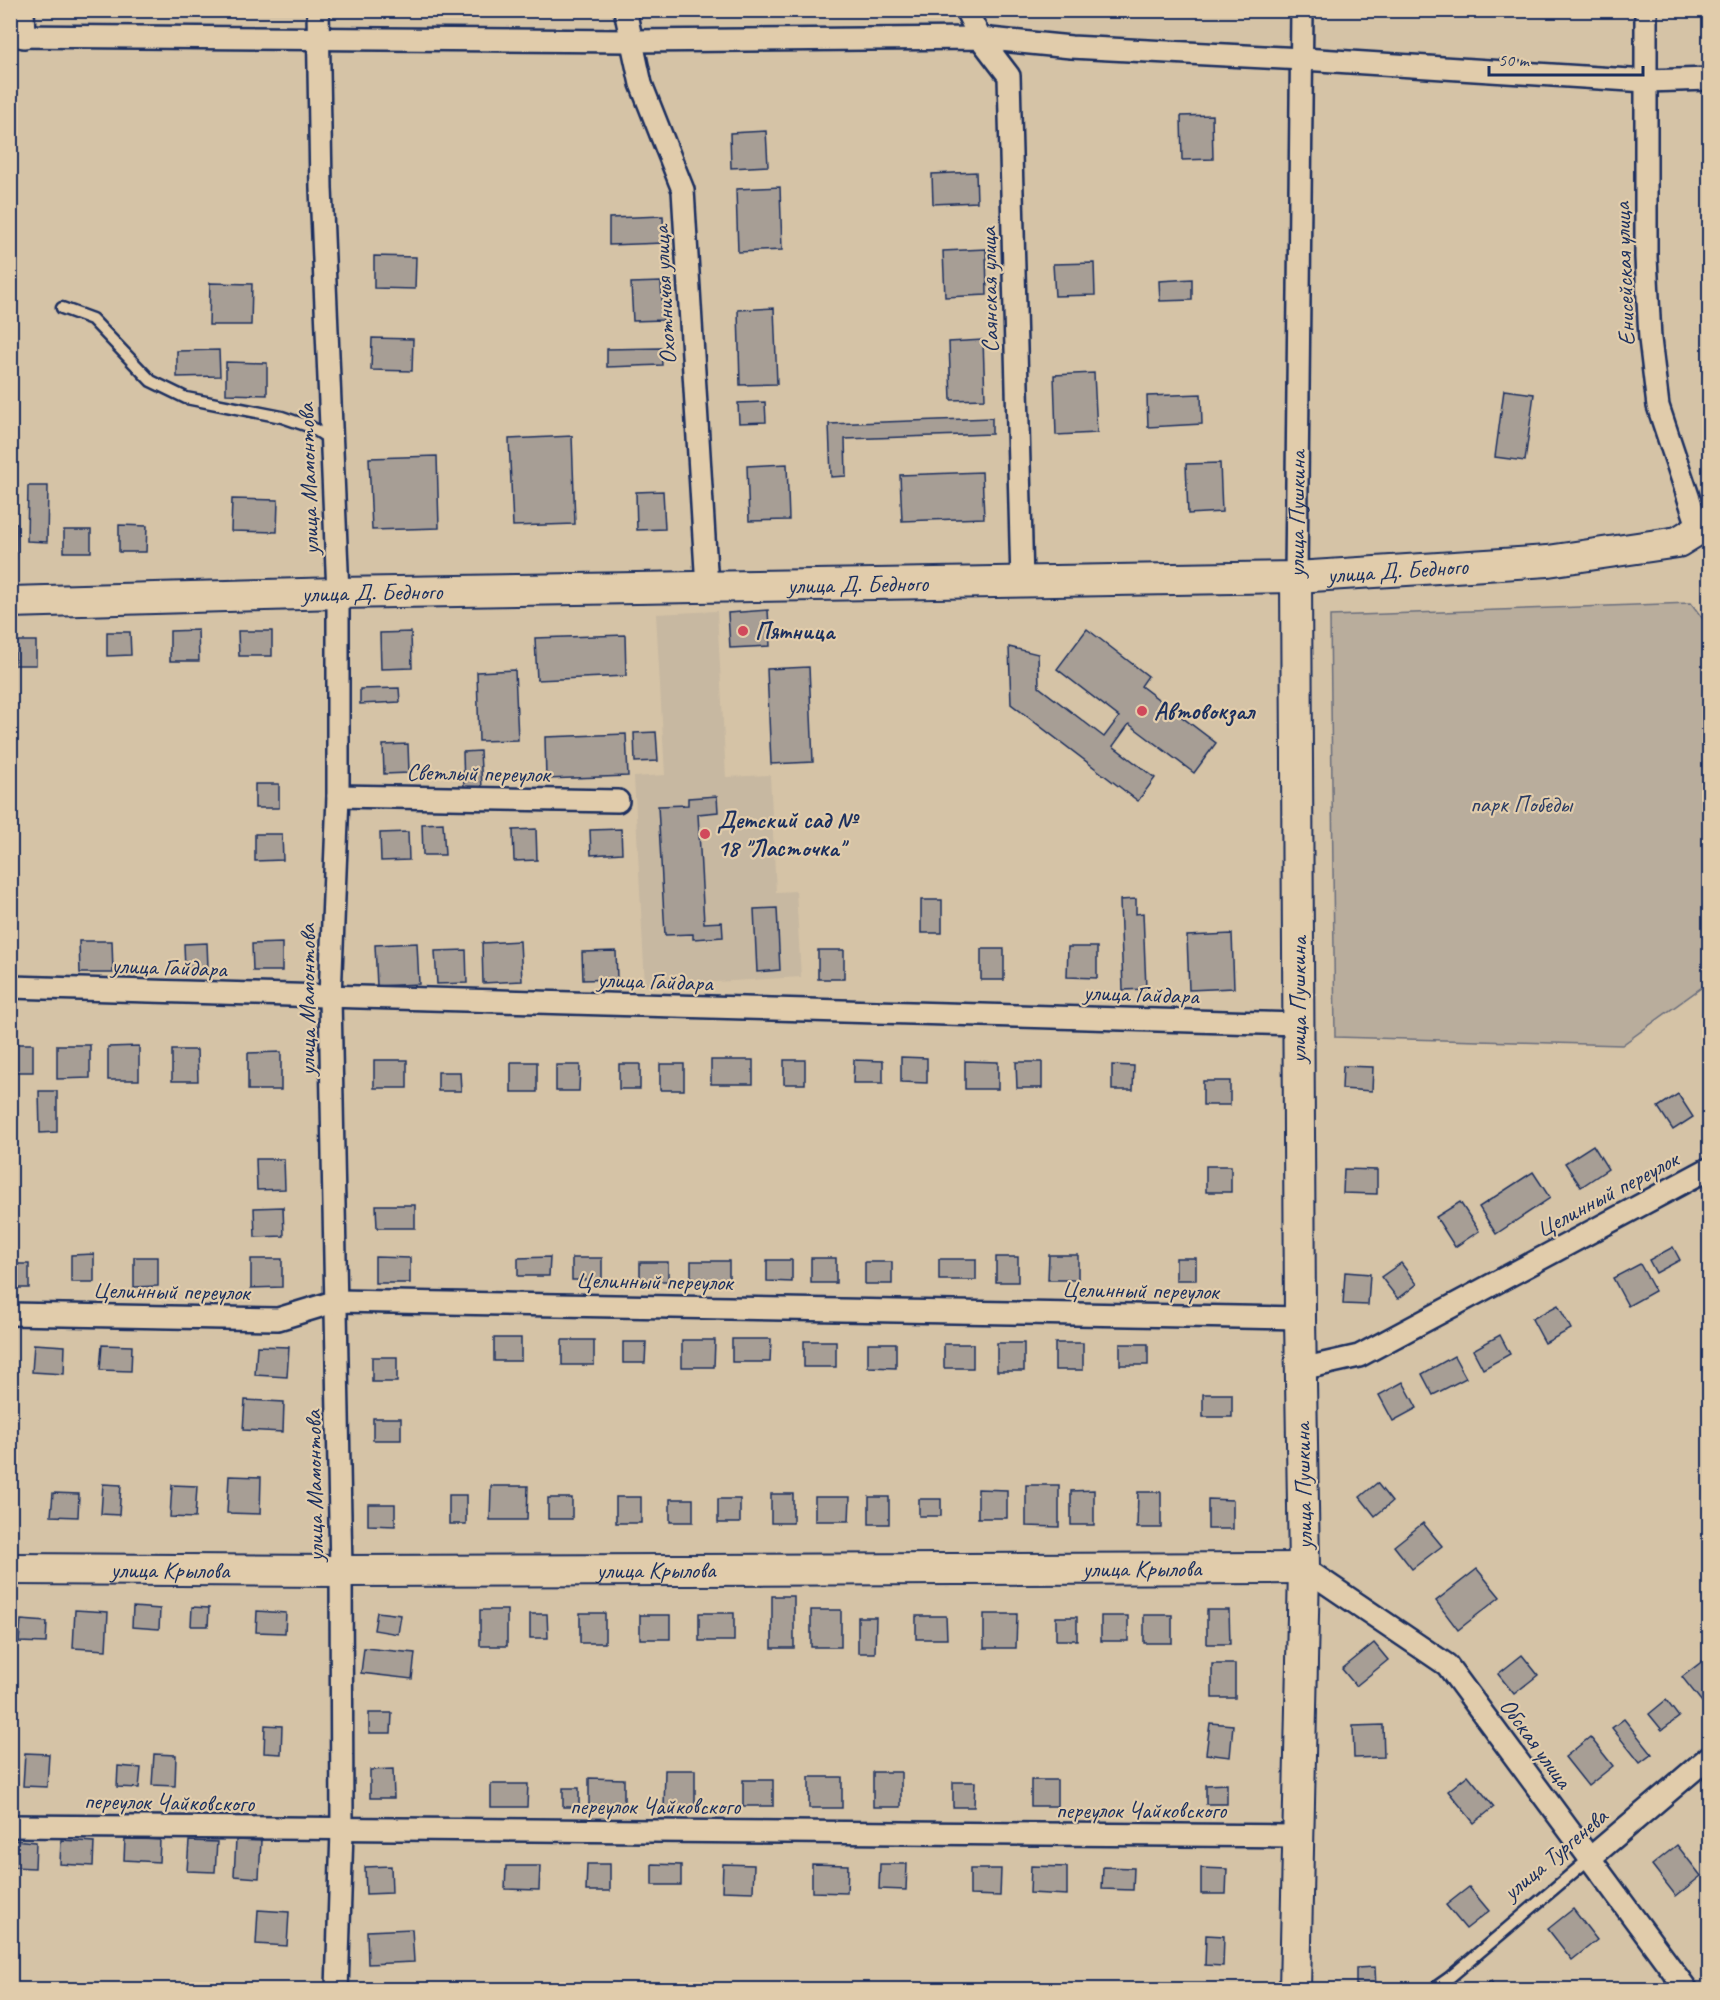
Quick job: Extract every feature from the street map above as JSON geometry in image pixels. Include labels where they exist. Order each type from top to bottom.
[{"type":"street","points":[[23,10],[17,36],[631,41],[980,38],[1071,47],[1646,81],[1710,79]]},
{"type":"street","name":"улица Мамонтова","points":[[318,10],[321,188],[338,593],[338,796],[330,997],[337,1301],[342,1830],[337,1989]]},
{"type":"street","name":"Охотничья улица","points":[[625,10],[641,84],[683,190],[707,587]]},
{"type":"street","name":"Саянская улица","points":[[966,10],[980,38],[1009,76],[1022,582]]},
{"type":"street","name":"улица Пушкина","points":[[1295,1989],[1304,1568],[1300,1318],[1296,577],[1302,10]]},
{"type":"street","name":"Енисейская улица","points":[[1646,10],[1646,257],[1650,339],[1658,406],[1706,530]]},
{"type":"street","name":"улица Д. Бедного","points":[[10,602],[338,593],[1296,577],[1548,561],[1678,542],[1706,530]]},
{"type":"street","name":"Светлый переулок","points":[[338,796],[618,801]]},
{"type":"street","name":"улица Гайдара","points":[[10,987],[1298,1024]]},
{"type":"street","name":"Целинный переулок","points":[[1301,1369],[1359,1356],[1710,1168]]},
{"type":"street","name":"Целинный переулок","points":[[10,1314],[278,1318],[337,1301],[1300,1318]]},
{"type":"street","name":"улица Крылова","points":[[10,1569],[340,1571],[1304,1568]]},
{"type":"street","name":"Обская улица","points":[[1304,1568],[1447,1665],[1588,1859],[1687,1989]]},
{"type":"street","name":"улица Тургенева","points":[[1588,1859],[1710,1756]]},
{"type":"street","name":"переулок Чайковского","points":[[10,1826],[1298,1836]]},
{"type":"lane","points":[[62,308],[92,319],[151,381],[186,398],[282,417],[311,427],[332,440]]},
{"type":"lane","name":"улица Тургенева","points":[[1432,1989],[1449,1978],[1588,1859]]},
{"type":"shaded area","name":"Детский сад № 18 \"Ласточка\"","points":[[717,611],[726,777],[770,775],[776,892],[796,891],[801,977],[645,986],[634,777],[665,775],[656,614]]},
{"type":"green space","name":"парк Победы","points":[[1691,603],[1709,627],[1709,982],[1622,1045],[1335,1037],[1330,616]]},
{"type":"building","points":[[1212,115],[1213,159],[1182,160],[1181,116]]},
{"type":"building","points":[[766,131],[768,166],[731,168],[730,133]]},
{"type":"building","points":[[976,172],[977,202],[933,204],[932,174]]},
{"type":"building","points":[[780,187],[782,250],[738,252],[736,189]]},
{"type":"building","points":[[663,216],[664,243],[609,245],[609,218]]},
{"type":"building","points":[[986,249],[987,295],[945,297],[943,251]]},
{"type":"building","points":[[374,256],[416,257],[415,289],[374,288]]},
{"type":"building","points":[[1094,263],[1095,295],[1055,296],[1053,264]]},
{"type":"building","points":[[1192,279],[1192,300],[1160,301],[1159,281]]},
{"type":"building","points":[[661,282],[663,320],[633,321],[631,283]]},
{"type":"building","points":[[210,283],[252,284],[251,325],[209,325]]},
{"type":"building","points":[[774,308],[777,384],[740,385],[738,310]]},
{"type":"building","points":[[372,338],[413,339],[412,371],[371,370]]},
{"type":"building","points":[[983,340],[985,399],[951,400],[949,342]]},
{"type":"building","points":[[661,348],[662,365],[607,367],[607,349]]},
{"type":"building","points":[[219,350],[220,376],[177,377],[177,351]]},
{"type":"building","points":[[226,362],[267,363],[267,395],[226,394]]},
{"type":"building","points":[[1094,373],[1097,433],[1056,435],[1054,375]]},
{"type":"building","points":[[1504,390],[1534,394],[1525,461],[1495,457]]},
{"type":"building","points":[[1201,394],[1202,424],[1148,427],[1147,396]]},
{"type":"building","points":[[765,402],[766,422],[739,423],[738,403]]},
{"type":"building","points":[[992,418],[992,434],[845,439],[846,476],[831,477],[829,424]]},
{"type":"building","points":[[572,436],[575,524],[513,526],[509,439]]},
{"type":"building","points":[[437,456],[439,528],[372,530],[369,458]]},
{"type":"building","points":[[1220,463],[1222,512],[1188,514],[1186,464]]},
{"type":"building","points":[[787,464],[789,520],[749,521],[747,466]]},
{"type":"building","points":[[982,472],[984,518],[902,521],[900,475]]},
{"type":"building","points":[[28,486],[48,486],[47,542],[27,541]]},
{"type":"building","points":[[663,491],[665,529],[637,530],[636,492]]},
{"type":"building","points":[[232,499],[278,500],[277,532],[231,531]]},
{"type":"building","points":[[10,523],[17,523],[16,559],[10,559]]},
{"type":"building","points":[[119,525],[147,526],[146,552],[119,552]]},
{"type":"building","points":[[64,530],[91,530],[91,552],[64,552]]},
{"type":"building","points":[[768,610],[770,646],[730,648],[728,613]]},
{"type":"building","name":"Автовокзал","points":[[1087,629],[1148,676],[1141,686],[1216,743],[1194,773],[1129,724],[1113,746],[1155,778],[1138,801],[1011,704],[1009,647],[1038,654],[1039,687],[1104,737],[1119,717],[1057,669]]},
{"type":"building","points":[[198,630],[199,661],[170,661],[170,631]]},
{"type":"building","points":[[238,631],[272,631],[272,656],[239,656]]},
{"type":"building","points":[[107,632],[130,632],[131,655],[107,656]]},
{"type":"building","points":[[411,632],[412,668],[381,669],[380,633]]},
{"type":"building","points":[[625,635],[626,676],[537,680],[535,638]]},
{"type":"building","points":[[15,641],[36,641],[36,665],[15,665]]},
{"type":"building","points":[[809,667],[813,762],[771,764],[767,669]]},
{"type":"building","points":[[515,670],[518,740],[479,741],[477,672]]},
{"type":"building","points":[[399,688],[400,702],[360,704],[360,689]]},
{"type":"building","points":[[656,732],[658,761],[635,762],[634,733]]},
{"type":"building","points":[[626,734],[628,776],[546,779],[545,737]]},
{"type":"building","points":[[408,744],[409,773],[384,774],[383,745]]},
{"type":"building","points":[[480,751],[482,788],[464,789],[463,752]]},
{"type":"building","points":[[255,784],[279,784],[279,808],[255,808]]},
{"type":"building","points":[[717,796],[718,812],[698,814],[704,923],[722,922],[723,937],[693,939],[693,934],[665,935],[658,806],[688,805],[688,798]]},
{"type":"building","points":[[443,823],[445,855],[423,855],[422,824]]},
{"type":"building","points":[[536,829],[537,860],[514,861],[513,830]]},
{"type":"building","points":[[621,829],[622,853],[591,855],[590,830]]},
{"type":"building","points":[[408,832],[409,860],[381,861],[380,833]]},
{"type":"building","points":[[255,834],[282,834],[283,860],[255,861]]},
{"type":"building","points":[[1136,899],[1136,914],[1143,913],[1146,989],[1123,990],[1120,900]]},
{"type":"building","points":[[921,900],[942,900],[942,933],[921,933]]},
{"type":"building","points":[[777,908],[780,970],[757,972],[754,909]]},
{"type":"building","points":[[1232,934],[1234,988],[1189,990],[1187,936]]},
{"type":"building","points":[[79,941],[112,941],[113,973],[80,973]]},
{"type":"building","points":[[520,941],[522,981],[483,983],[482,943]]},
{"type":"building","points":[[207,943],[208,968],[185,969],[184,944]]},
{"type":"building","points":[[282,943],[282,971],[253,971],[252,944]]},
{"type":"building","points":[[417,943],[419,984],[377,986],[375,945]]},
{"type":"building","points":[[1068,947],[1097,947],[1097,978],[1067,977]]},
{"type":"building","points":[[981,949],[1004,949],[1004,980],[981,980]]},
{"type":"building","points":[[466,950],[467,983],[437,984],[435,951]]},
{"type":"building","points":[[818,950],[844,950],[844,979],[818,979]]},
{"type":"building","points":[[616,951],[617,979],[583,980],[582,952]]},
{"type":"building","points":[[10,1044],[33,1044],[33,1072],[10,1072]]},
{"type":"building","points":[[57,1045],[90,1045],[90,1078],[57,1079]]},
{"type":"building","points":[[139,1046],[139,1080],[108,1080],[108,1047]]},
{"type":"building","points":[[172,1050],[197,1050],[198,1081],[172,1081]]},
{"type":"building","points":[[281,1052],[281,1090],[248,1090],[248,1053]]},
{"type":"building","points":[[901,1057],[927,1058],[927,1083],[901,1082]]},
{"type":"building","points":[[374,1060],[407,1060],[407,1088],[374,1088]]},
{"type":"building","points":[[711,1060],[753,1060],[753,1084],[711,1084]]},
{"type":"building","points":[[784,1060],[805,1060],[805,1084],[784,1084]]},
{"type":"building","points":[[854,1060],[883,1061],[883,1083],[853,1083]]},
{"type":"building","points":[[965,1061],[998,1062],[998,1089],[965,1089]]},
{"type":"building","points":[[511,1062],[537,1062],[537,1092],[511,1092]]},
{"type":"building","points":[[1016,1062],[1042,1062],[1042,1088],[1017,1088]]},
{"type":"building","points":[[619,1064],[640,1064],[640,1089],[619,1089]]},
{"type":"building","points":[[660,1064],[684,1064],[684,1090],[660,1090]]},
{"type":"building","points":[[556,1065],[580,1065],[579,1091],[556,1091]]},
{"type":"building","points":[[1112,1065],[1134,1066],[1133,1090],[1112,1090]]},
{"type":"building","points":[[1343,1066],[1373,1067],[1372,1091],[1342,1089]]},
{"type":"building","points":[[438,1072],[460,1072],[461,1091],[438,1091]]},
{"type":"building","points":[[1203,1081],[1230,1081],[1230,1105],[1203,1105]]},
{"type":"building","points":[[39,1091],[57,1091],[57,1132],[40,1133]]},
{"type":"building","points":[[1678,1094],[1693,1117],[1673,1130],[1658,1107]]},
{"type":"building","points":[[1593,1145],[1608,1169],[1581,1187],[1565,1163]]},
{"type":"building","points":[[256,1159],[284,1159],[285,1189],[257,1190]]},
{"type":"building","points":[[1206,1166],[1231,1166],[1231,1192],[1206,1192]]},
{"type":"building","points":[[1344,1169],[1377,1170],[1377,1194],[1343,1193]]},
{"type":"building","points":[[1533,1172],[1550,1198],[1496,1234],[1479,1207]]},
{"type":"building","points":[[1460,1202],[1479,1231],[1455,1247],[1436,1217]]},
{"type":"building","points":[[376,1205],[415,1205],[415,1228],[377,1228]]},
{"type":"building","points":[[283,1207],[284,1236],[255,1237],[254,1208]]},
{"type":"building","points":[[1673,1247],[1680,1260],[1656,1273],[1649,1260]]},
{"type":"building","points":[[94,1254],[94,1282],[71,1282],[71,1255]]},
{"type":"building","points":[[1049,1255],[1078,1255],[1078,1280],[1048,1280]]},
{"type":"building","points":[[134,1257],[158,1257],[158,1286],[134,1287]]},
{"type":"building","points":[[375,1257],[410,1258],[410,1283],[375,1283]]},
{"type":"building","points":[[550,1257],[549,1276],[518,1276],[518,1258]]},
{"type":"building","points":[[996,1257],[1018,1257],[1018,1282],[996,1282]]},
{"type":"building","points":[[572,1258],[602,1258],[602,1280],[572,1280]]},
{"type":"building","points":[[811,1258],[836,1258],[836,1283],[811,1283]]},
{"type":"building","points":[[1176,1258],[1196,1258],[1196,1280],[1176,1280]]},
{"type":"building","points":[[251,1259],[282,1259],[282,1287],[251,1288]]},
{"type":"building","points":[[939,1259],[976,1259],[976,1280],[939,1280]]},
{"type":"building","points":[[767,1260],[792,1260],[792,1282],[767,1281]]},
{"type":"building","points":[[691,1261],[729,1261],[729,1284],[691,1284]]},
{"type":"building","points":[[640,1262],[668,1262],[668,1281],[640,1281]]},
{"type":"building","points":[[865,1262],[892,1262],[892,1284],[865,1284]]},
{"type":"building","points":[[1401,1263],[1417,1284],[1398,1299],[1381,1277]]},
{"type":"building","points":[[10,1264],[29,1264],[29,1288],[10,1288]]},
{"type":"building","points":[[1640,1264],[1655,1291],[1628,1306],[1613,1278]]},
{"type":"building","points":[[1345,1272],[1370,1274],[1368,1305],[1343,1304]]},
{"type":"building","points":[[1558,1305],[1571,1329],[1545,1343],[1532,1319]]},
{"type":"building","points":[[1500,1335],[1510,1354],[1483,1369],[1473,1350]]},
{"type":"building","points":[[494,1338],[521,1338],[521,1361],[494,1361]]},
{"type":"building","points":[[732,1339],[771,1339],[770,1362],[732,1362]]},
{"type":"building","points":[[562,1340],[594,1340],[594,1365],[562,1365]]},
{"type":"building","points":[[682,1340],[715,1340],[714,1367],[682,1367]]},
{"type":"building","points":[[804,1341],[836,1341],[836,1367],[804,1367]]},
{"type":"building","points":[[623,1342],[646,1342],[645,1363],[623,1363]]},
{"type":"building","points":[[868,1343],[896,1343],[896,1368],[868,1367]]},
{"type":"building","points":[[997,1343],[1024,1343],[1024,1371],[997,1371]]},
{"type":"building","points":[[1055,1343],[1083,1343],[1083,1370],[1055,1370]]},
{"type":"building","points":[[34,1344],[65,1346],[64,1374],[32,1372]]},
{"type":"building","points":[[944,1344],[973,1344],[973,1368],[944,1368]]},
{"type":"building","points":[[1120,1344],[1148,1344],[1148,1365],[1120,1365]]},
{"type":"building","points":[[102,1345],[132,1346],[131,1371],[100,1370]]},
{"type":"building","points":[[257,1346],[289,1347],[287,1377],[255,1375]]},
{"type":"building","points":[[1454,1356],[1466,1378],[1433,1395],[1422,1374]]},
{"type":"building","points":[[372,1357],[397,1357],[397,1382],[372,1382]]},
{"type":"building","points":[[1403,1382],[1417,1408],[1393,1421],[1379,1395]]},
{"type":"building","points":[[1203,1394],[1232,1394],[1232,1417],[1203,1417]]},
{"type":"building","points":[[245,1400],[284,1402],[283,1432],[243,1430]]},
{"type":"building","points":[[373,1418],[401,1418],[401,1440],[373,1440]]},
{"type":"building","points":[[229,1476],[261,1477],[260,1514],[227,1513]]},
{"type":"building","points":[[1377,1483],[1392,1502],[1375,1516],[1360,1497]]},
{"type":"building","points":[[103,1484],[121,1485],[119,1515],[101,1514]]},
{"type":"building","points":[[172,1485],[197,1486],[195,1518],[170,1517]]},
{"type":"building","points":[[1026,1485],[1059,1485],[1059,1527],[1026,1526]]},
{"type":"building","points":[[491,1486],[528,1486],[527,1520],[490,1520]]},
{"type":"building","points":[[978,1489],[1007,1490],[1007,1518],[978,1518]]},
{"type":"building","points":[[1094,1490],[1094,1525],[1071,1525],[1071,1491]]},
{"type":"building","points":[[1138,1492],[1161,1492],[1161,1528],[1137,1528]]},
{"type":"building","points":[[53,1493],[79,1494],[78,1517],[51,1516]]},
{"type":"building","points":[[771,1494],[793,1494],[793,1523],[771,1523]]},
{"type":"building","points":[[449,1495],[466,1495],[466,1524],[449,1524]]},
{"type":"building","points":[[616,1497],[641,1497],[641,1523],[616,1523]]},
{"type":"building","points":[[815,1497],[850,1497],[849,1521],[815,1521]]},
{"type":"building","points":[[869,1497],[889,1497],[889,1524],[869,1524]]},
{"type":"building","points":[[548,1498],[572,1498],[572,1519],[548,1519]]},
{"type":"building","points":[[670,1499],[693,1499],[693,1522],[670,1522]]},
{"type":"building","points":[[718,1499],[740,1499],[740,1523],[718,1523]]},
{"type":"building","points":[[919,1499],[941,1499],[941,1516],[919,1516]]},
{"type":"building","points":[[1208,1499],[1233,1500],[1233,1529],[1208,1529]]},
{"type":"building","points":[[368,1504],[395,1504],[395,1526],[368,1525]]},
{"type":"building","points":[[1423,1523],[1442,1546],[1412,1569],[1394,1546]]},
{"type":"building","points":[[1477,1569],[1500,1597],[1458,1630],[1436,1601]]},
{"type":"building","points":[[772,1596],[794,1596],[794,1648],[772,1648]]},
{"type":"building","points":[[133,1607],[160,1609],[159,1629],[132,1627]]},
{"type":"building","points":[[192,1607],[209,1608],[208,1626],[191,1626]]},
{"type":"building","points":[[75,1610],[108,1612],[106,1650],[73,1648]]},
{"type":"building","points":[[480,1610],[507,1610],[507,1646],[480,1646]]},
{"type":"building","points":[[811,1610],[841,1610],[841,1647],[811,1647]]},
{"type":"building","points":[[1207,1610],[1229,1610],[1230,1644],[1207,1644]]},
{"type":"building","points":[[257,1611],[286,1613],[285,1633],[256,1632]]},
{"type":"building","points":[[377,1612],[401,1615],[398,1634],[374,1630]]},
{"type":"building","points":[[580,1613],[605,1613],[605,1643],[580,1643]]},
{"type":"building","points":[[699,1613],[734,1613],[734,1641],[699,1641]]},
{"type":"building","points":[[530,1614],[547,1614],[548,1638],[530,1638]]},
{"type":"building","points":[[984,1614],[1017,1614],[1016,1648],[984,1648]]},
{"type":"building","points":[[640,1615],[670,1615],[670,1639],[640,1639]]},
{"type":"building","points":[[1144,1615],[1172,1615],[1172,1643],[1144,1643]]},
{"type":"building","points":[[916,1616],[946,1616],[947,1639],[916,1639]]},
{"type":"building","points":[[1101,1616],[1128,1616],[1128,1641],[1101,1641]]},
{"type":"building","points":[[858,1617],[876,1617],[875,1653],[858,1653]]},
{"type":"building","points":[[1056,1617],[1077,1617],[1077,1640],[1056,1640]]},
{"type":"building","points":[[21,1620],[47,1622],[46,1643],[19,1642]]},
{"type":"building","points":[[1374,1643],[1388,1660],[1356,1686],[1342,1669]]},
{"type":"building","points":[[364,1648],[415,1653],[412,1679],[361,1673]]},
{"type":"building","points":[[1522,1655],[1538,1675],[1514,1694],[1498,1674]]},
{"type":"building","points":[[1704,1660],[1710,1666],[1710,1696],[1702,1702],[1682,1677]]},
{"type":"building","points":[[1212,1664],[1235,1664],[1235,1698],[1212,1698]]},
{"type":"building","points":[[1666,1700],[1679,1717],[1662,1730],[1649,1714]]},
{"type":"building","points":[[369,1713],[392,1713],[391,1733],[369,1733]]},
{"type":"building","points":[[1624,1719],[1652,1754],[1640,1763],[1612,1728]]},
{"type":"building","points":[[1210,1723],[1233,1725],[1230,1757],[1206,1754]]},
{"type":"building","points":[[265,1725],[282,1726],[281,1754],[264,1753]]},
{"type":"building","points":[[1383,1725],[1384,1757],[1354,1758],[1353,1726]]},
{"type":"building","points":[[1590,1737],[1613,1766],[1588,1786],[1565,1757]]},
{"type":"building","points":[[25,1753],[49,1754],[47,1787],[23,1786]]},
{"type":"building","points":[[154,1754],[176,1755],[175,1786],[152,1785]]},
{"type":"building","points":[[118,1766],[141,1768],[139,1788],[117,1787]]},
{"type":"building","points":[[393,1769],[394,1798],[370,1798],[370,1770]]},
{"type":"building","points":[[665,1770],[695,1770],[695,1810],[664,1810]]},
{"type":"building","points":[[873,1772],[901,1772],[901,1807],[873,1807]]},
{"type":"building","points":[[1468,1775],[1494,1807],[1474,1823],[1448,1791]]},
{"type":"building","points":[[809,1777],[842,1777],[842,1808],[809,1808]]},
{"type":"building","points":[[589,1778],[624,1779],[624,1808],[589,1808]]},
{"type":"building","points":[[743,1780],[773,1780],[773,1806],[743,1806]]},
{"type":"building","points":[[1031,1780],[1057,1780],[1057,1806],[1031,1806]]},
{"type":"building","points":[[953,1782],[975,1782],[974,1807],[953,1807]]},
{"type":"building","points":[[491,1784],[528,1784],[527,1807],[491,1807]]},
{"type":"building","points":[[1227,1784],[1227,1804],[1206,1804],[1206,1785]]},
{"type":"building","points":[[563,1788],[579,1788],[579,1807],[563,1807]]},
{"type":"building","points":[[125,1838],[160,1840],[159,1862],[124,1860]]},
{"type":"building","points":[[12,1840],[36,1842],[35,1868],[11,1867]]},
{"type":"building","points":[[61,1840],[94,1842],[93,1866],[60,1864]]},
{"type":"building","points":[[236,1840],[261,1841],[259,1878],[234,1876]]},
{"type":"building","points":[[189,1841],[217,1842],[215,1872],[187,1871]]},
{"type":"building","points":[[1677,1845],[1701,1876],[1676,1896],[1652,1865]]},
{"type":"building","points":[[587,1864],[610,1864],[610,1891],[586,1891]]},
{"type":"building","points":[[652,1864],[681,1865],[681,1885],[652,1885]]},
{"type":"building","points":[[723,1864],[754,1865],[753,1892],[722,1891]]},
{"type":"building","points":[[812,1864],[848,1865],[847,1893],[812,1892]]},
{"type":"building","points":[[880,1864],[907,1864],[906,1890],[879,1889]]},
{"type":"building","points":[[391,1866],[392,1893],[366,1894],[365,1867]]},
{"type":"building","points":[[506,1866],[540,1866],[539,1890],[505,1889]]},
{"type":"building","points":[[1031,1866],[1067,1867],[1067,1895],[1030,1893]]},
{"type":"building","points":[[1103,1867],[1134,1868],[1133,1890],[1102,1889]]},
{"type":"building","points":[[1201,1868],[1227,1869],[1226,1894],[1201,1894]]},
{"type":"building","points":[[970,1869],[1001,1869],[1000,1896],[970,1895]]},
{"type":"building","points":[[1469,1887],[1489,1911],[1466,1929],[1446,1905]]},
{"type":"building","points":[[1573,1909],[1597,1940],[1572,1960],[1548,1929]]},
{"type":"building","points":[[258,1910],[289,1912],[287,1946],[256,1944]]},
{"type":"building","points":[[412,1929],[414,1962],[368,1964],[367,1931]]},
{"type":"building","points":[[1206,1935],[1224,1936],[1223,1966],[1205,1965]]},
{"type":"building","points":[[1375,1967],[1376,1990],[1356,1990],[1356,1968]]},
{"type":"building","points":[[1491,1981],[1497,1990],[1478,1990]]},
{"type":"place","name":"Пятница","points":[[743,631]]},
{"type":"place","name":"Автовокзал","points":[[1142,711]]},
{"type":"place","name":"Детский сад № 18 \"Ласточка\"","points":[[705,834]]}]
